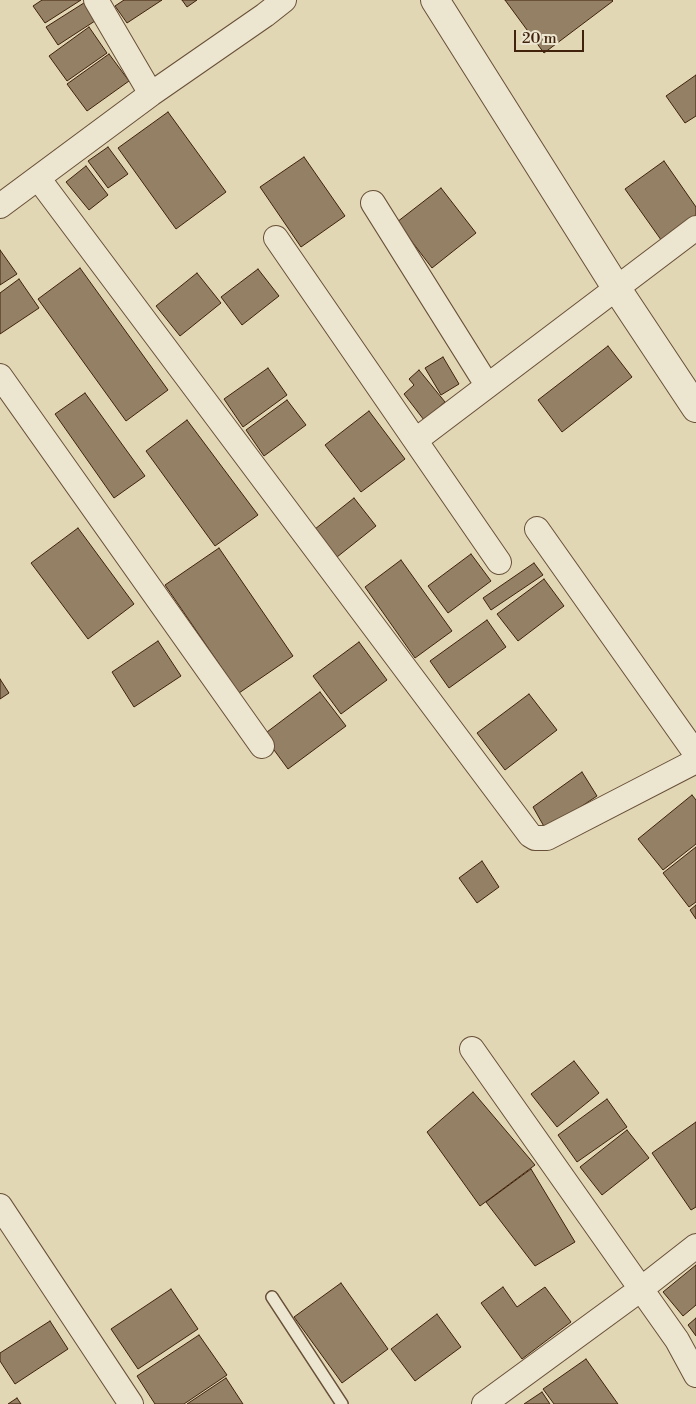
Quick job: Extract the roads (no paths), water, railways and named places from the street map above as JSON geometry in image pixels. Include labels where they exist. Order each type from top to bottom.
[{"type":"street","points":[[96,0],[151,94]]},
{"type":"street","points":[[0,206],[151,94],[260,8],[284,0]]},
{"type":"street","points":[[435,0],[617,289],[696,408]]},
{"type":"street","points":[[38,178],[530,835],[535,838],[547,838],[696,761]]},
{"type":"street","points":[[373,203],[487,385]]},
{"type":"street","points":[[416,440],[696,228]]},
{"type":"street","points":[[276,238],[499,562]]},
{"type":"street","points":[[0,376],[262,746]]},
{"type":"street","points":[[537,529],[696,754]]},
{"type":"street","points":[[472,1049],[641,1289],[676,1340],[696,1375]]},
{"type":"street","points":[[0,1206],[131,1404]]},
{"type":"street","points":[[484,1404],[641,1289],[696,1246]]},
{"type":"lane","points":[[272,1297],[342,1404]]}]
